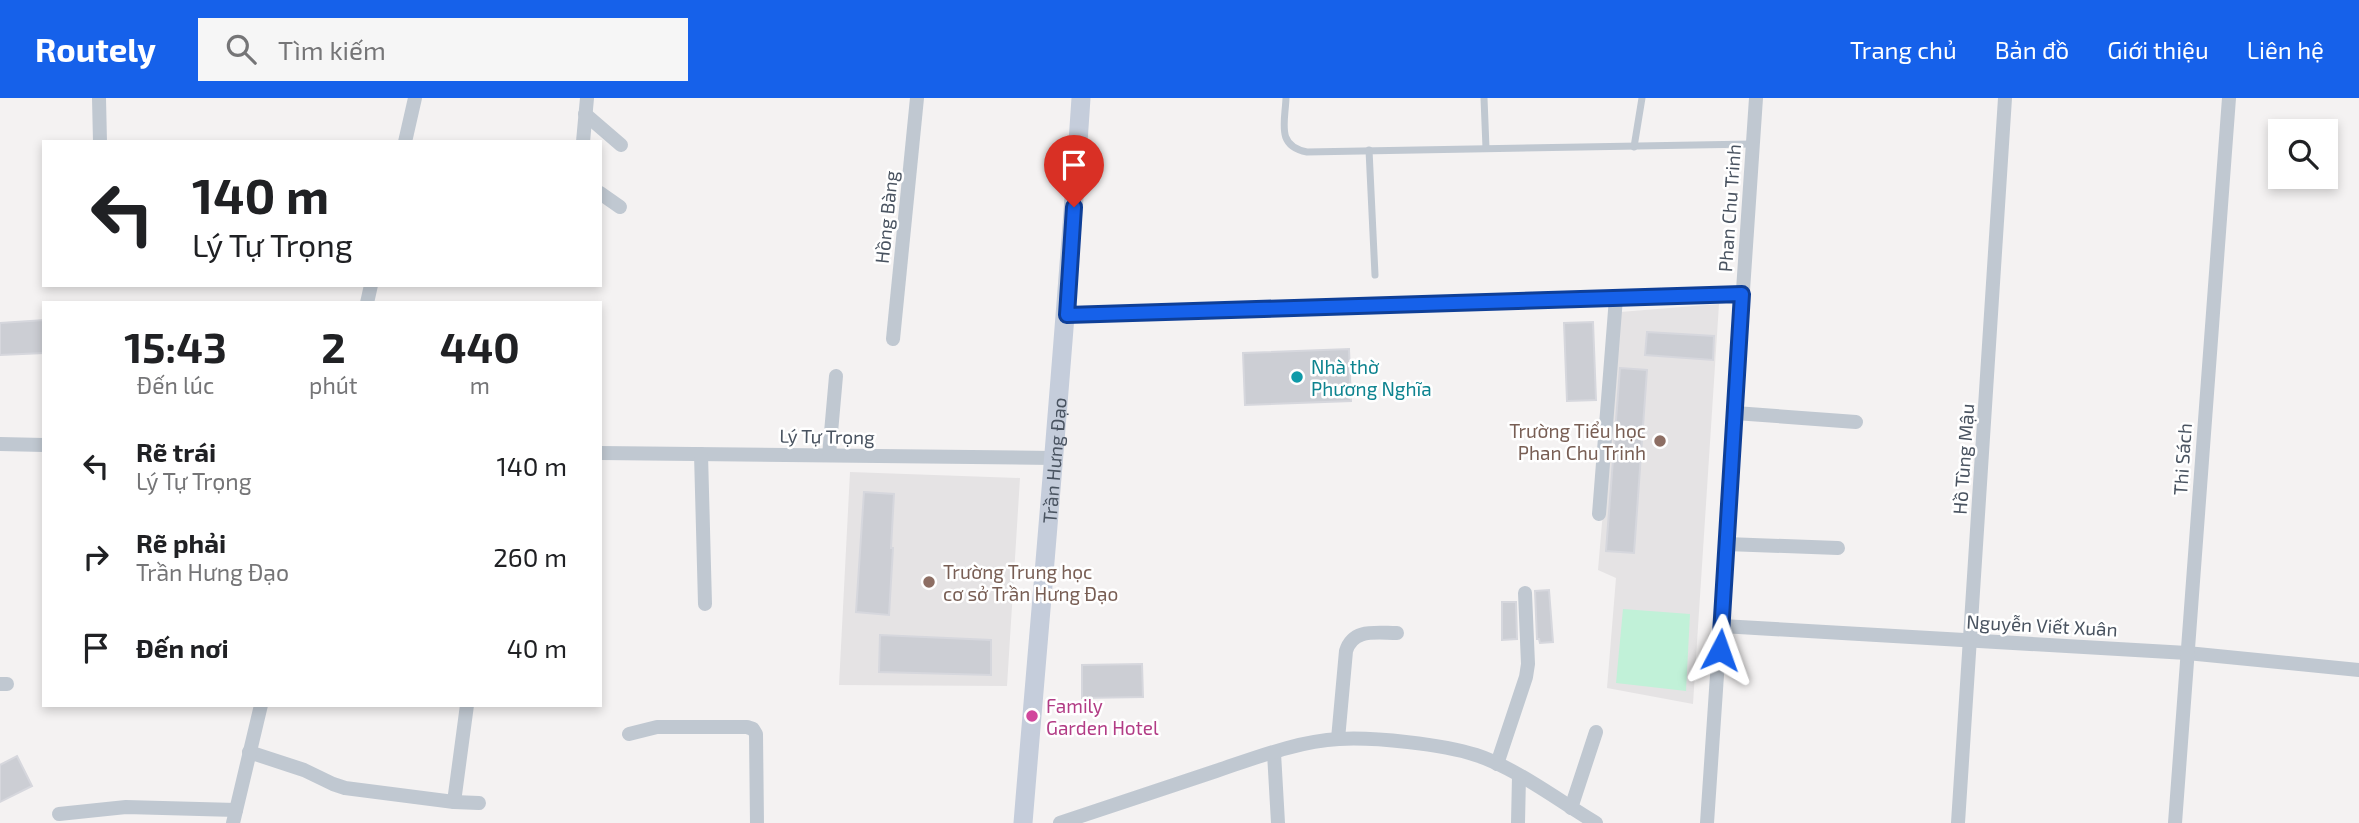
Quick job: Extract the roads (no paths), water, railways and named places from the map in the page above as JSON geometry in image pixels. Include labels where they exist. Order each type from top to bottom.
[{"type":"street","points":[[99,98],[100,140]]},
{"type":"street","points":[[405,140],[415,98]]},
{"type":"street","points":[[583,140],[587,98]]},
{"type":"street","name":"Hồng Bàng","points":[[893,339],[916,98]]},
{"type":"street","name":"Trần Hưng Đạo","points":[[1023,823],[1067,315],[1081,98]]},
{"type":"street","name":"Phan Chu Trinh","points":[[1707,823],[1756,98]]},
{"type":"street","name":"Hồ Tùng Mậu","points":[[1958,823],[2005,98]]},
{"type":"street","name":"Thi Sách","points":[[2175,823],[2229,98]]},
{"type":"street","points":[[585,114],[621,145]]},
{"type":"street","points":[[602,194],[620,207]]},
{"type":"street","points":[[1067,315],[1742,294]]},
{"type":"street","points":[[1599,514],[1616,298]]},
{"type":"street","points":[[829,455],[836,376]]},
{"type":"street","points":[[1735,414],[1856,422]]},
{"type":"street","points":[[0,444],[42,445]]},
{"type":"street","name":"Lý Tự Trọng","points":[[602,453],[1053,458]]},
{"type":"street","points":[[701,454],[705,604]]},
{"type":"street","points":[[1726,544],[1838,548]]},
{"type":"street","points":[[1497,764],[1526,677],[1528,664],[1525,593]]},
{"type":"street","name":"Nguyễn Viết Xuân","points":[[1721,626],[2187,653],[2359,670]]},
{"type":"street","points":[[1338,739],[1348,642],[1361,634],[1397,633]]},
{"type":"street","points":[[59,814],[126,807],[234,816],[260,707]]},
{"type":"street","points":[[454,802],[467,707]]},
{"type":"street","points":[[629,734],[657,727],[753,729],[756,734],[757,823]]},
{"type":"street","points":[[1571,808],[1596,732]]},
{"type":"street","points":[[1060,823],[1274,753],[1338,739],[1376,740],[1476,755],[1519,776],[1596,823]]},
{"type":"street","points":[[249,752],[304,770],[345,788],[479,803]]},
{"type":"street","points":[[1274,753],[1278,823]]},
{"type":"street","points":[[1518,823],[1519,776]]},
{"type":"lane","points":[[1286,98],[1285,140],[1290,146],[1307,152],[1752,144]]},
{"type":"lane","points":[[1484,98],[1486,148]]},
{"type":"lane","points":[[1634,147],[1642,98]]},
{"type":"lane","points":[[1369,150],[1375,275]]},
{"type":"place","name":"Nhà thờ Phương Nghĩa","points":[[1297,377]]},
{"type":"place","name":"Trường Tiểu học Phan Chu Trinh","points":[[1660,441]]},
{"type":"place","name":"Trường Trung học cơ sở Trần Hưng Đạo","points":[[929,582]]},
{"type":"place","name":"Family Garden Hotel","points":[[1032,716]]}]
